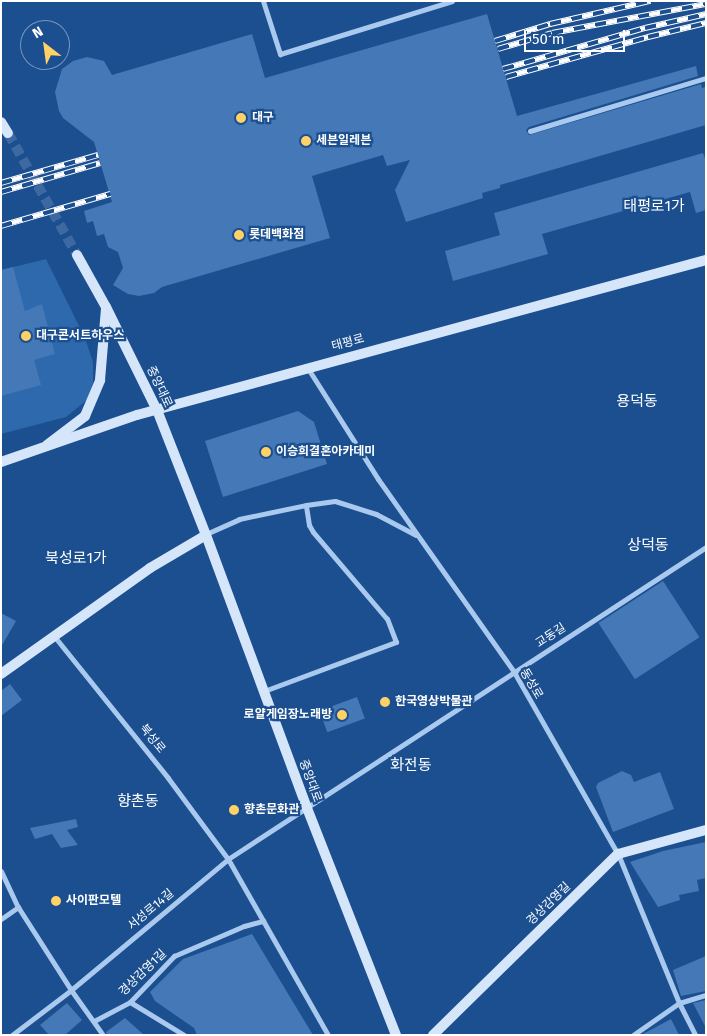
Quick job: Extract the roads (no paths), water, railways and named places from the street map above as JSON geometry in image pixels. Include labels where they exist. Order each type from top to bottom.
[{"type":"main road","points":[[1,122],[8,133]]},
{"type":"main road","name":"중앙대로","points":[[77,255],[157,410],[206,535],[307,808],[396,1035]]},
{"type":"main road","name":"태평로","points":[[1,462],[136,415],[706,260]]},
{"type":"main road","points":[[41,449],[85,416],[100,380],[106,308]]},
{"type":"main road","points":[[1,674],[150,568],[206,535]]},
{"type":"main road","name":"경상감영길","points":[[433,1035],[618,854],[706,830]]},
{"type":"street","points":[[263,1],[280,54],[452,1]]},
{"type":"street","points":[[530,131],[706,78]]},
{"type":"street","name":"동성로","points":[[307,367],[378,480],[514,672],[618,854],[679,1003],[695,1035]]},
{"type":"street","points":[[206,535],[239,519],[306,505],[335,502],[376,514],[418,536]]},
{"type":"street","points":[[264,691],[396,642],[387,619],[313,532],[309,525],[306,505]]},
{"type":"street","name":"교동길","points":[[307,808],[706,547]]},
{"type":"street","name":"북성로","points":[[53,636],[168,778],[228,860]]},
{"type":"street","name":"서성로14길","points":[[12,1035],[71,990],[228,860],[307,808]]},
{"type":"street","points":[[228,860],[328,1035]]},
{"type":"street","points":[[1,871],[18,907],[71,990],[104,1035]]},
{"type":"street","points":[[1,919],[18,907]]},
{"type":"street","name":"경상감영1길","points":[[94,1021],[130,1002],[174,956],[244,926],[263,921]]},
{"type":"street","points":[[633,1035],[679,1003],[706,995]]},
{"type":"street","points":[[130,1002],[184,1035]]},
{"type":"tunnel","points":[[8,133],[77,255]]},
{"type":"railway","points":[[495,41],[550,24],[650,1]]},
{"type":"railway","points":[[498,49],[552,33],[706,4]]},
{"type":"railway","points":[[503,69],[645,28],[706,14]]},
{"type":"railway","points":[[506,77],[648,37],[706,23]]},
{"type":"railway","points":[[1,183],[98,155]]},
{"type":"railway","points":[[1,192],[100,163]]},
{"type":"railway","points":[[1,226],[110,194]]},
{"type":"place","name":"대구","points":[[241,118]]},
{"type":"place","name":"세븐일레븐","points":[[306,141]]},
{"type":"place","name":"롯데백화점","points":[[239,235]]},
{"type":"place","name":"대구콘서트하우스","points":[[26,336]]},
{"type":"place","name":"이승희결혼아카데미","points":[[266,452]]},
{"type":"place","name":"한국영상박물관","points":[[385,702]]},
{"type":"place","name":"로얄게임장노래방","points":[[342,715]]},
{"type":"place","name":"향촌문화관","points":[[234,810]]},
{"type":"place","name":"사이판모텔","points":[[56,901]]},
{"type":"district","name":"태평로1가","points":[[654,207]]},
{"type":"district","name":"용덕동","points":[[637,402]]},
{"type":"district","name":"상덕동","points":[[648,546]]},
{"type":"district","name":"북성로1가","points":[[76,559]]},
{"type":"district","name":"화전동","points":[[411,766]]},
{"type":"district","name":"향촌동","points":[[138,802]]}]
